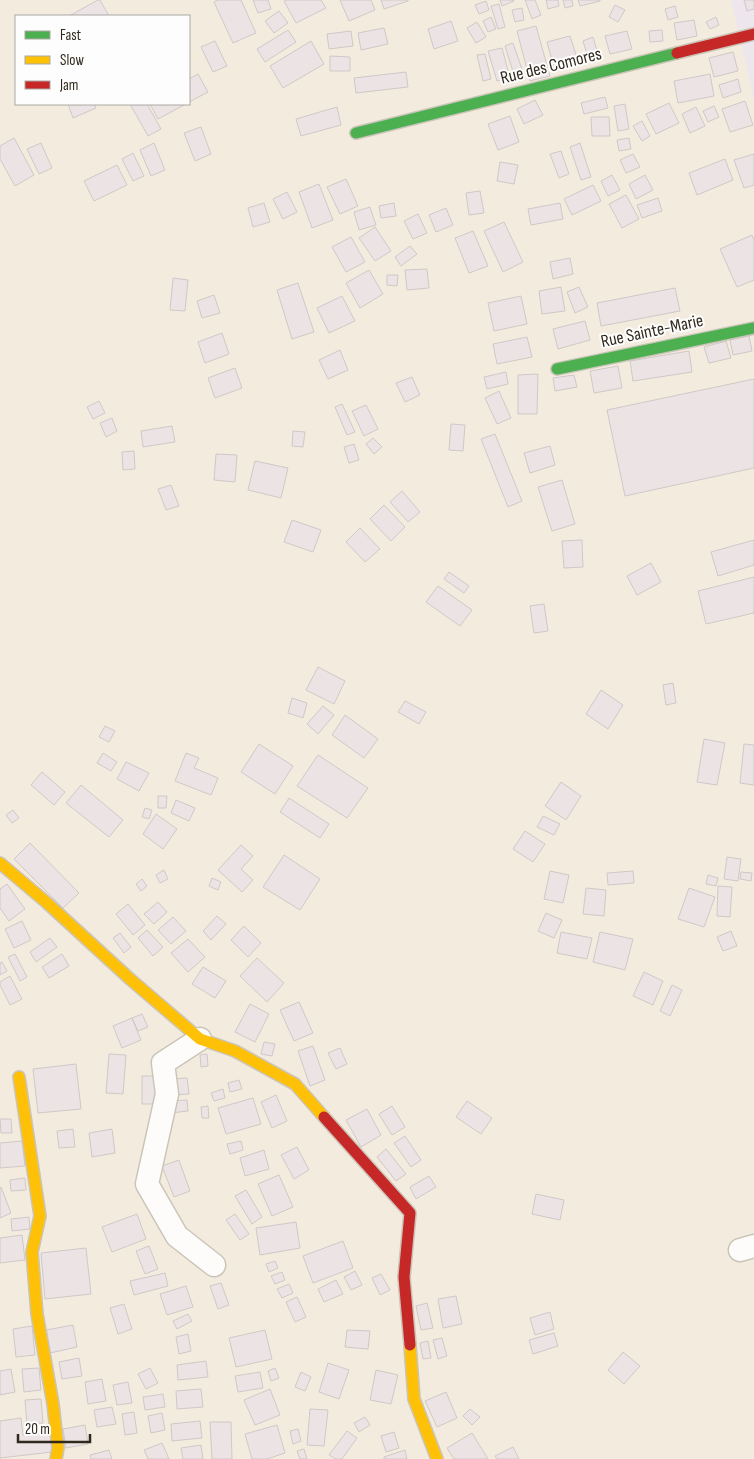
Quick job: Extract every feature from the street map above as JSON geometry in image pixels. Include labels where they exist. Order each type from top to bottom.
[{"type":"street","name":"Rue des Comores","points":[[356,132],[754,34]]},
{"type":"street","name":"Rue Sainte-Marie","points":[[557,369],[754,328]]},
{"type":"street","points":[[0,863],[200,1039],[235,1051],[295,1084],[410,1213],[404,1276],[414,1399],[437,1459]]},
{"type":"street","points":[[200,1039],[163,1063],[166,1094],[146,1184],[177,1236],[214,1265]]},
{"type":"street","points":[[19,1077],[40,1216],[32,1252],[37,1314],[53,1404],[58,1448],[56,1459]]},
{"type":"shaded area","points":[[731,0],[754,0],[754,100]]},
{"type":"building","points":[[100,0],[108,15],[71,15]]},
{"type":"building","points":[[218,0],[241,0],[256,33],[233,43],[214,2]]},
{"type":"building","points":[[253,0],[268,0],[271,9],[258,13]]},
{"type":"building","points":[[321,0],[326,8],[296,23],[284,1]]},
{"type":"building","points":[[340,0],[371,0],[375,10],[349,21]]},
{"type":"building","points":[[381,0],[408,0],[408,1],[384,9]]},
{"type":"building","points":[[500,0],[513,0],[514,1],[502,6]]},
{"type":"building","points":[[525,0],[535,0],[541,15],[532,19]]},
{"type":"building","points":[[546,0],[558,0],[559,6],[548,9]]},
{"type":"building","points":[[563,0],[572,0],[573,6],[565,8]]},
{"type":"building","points":[[578,0],[600,0],[600,1],[580,6]]},
{"type":"building","points":[[744,0],[754,0],[754,9],[747,11]]},
{"type":"building","points":[[486,1],[489,10],[479,14],[475,5]]},
{"type":"building","points":[[499,4],[505,27],[498,29],[491,6]]},
{"type":"building","points":[[615,5],[625,10],[618,22],[609,17]]},
{"type":"building","points":[[675,6],[678,17],[668,20],[665,9]]},
{"type":"building","points":[[522,8],[524,20],[515,22],[512,10]]},
{"type":"building","points":[[279,11],[288,23],[274,33],[265,21]]},
{"type":"building","points":[[491,17],[496,29],[488,32],[483,21]]},
{"type":"building","points":[[716,17],[719,25],[710,29],[706,22]]},
{"type":"building","points":[[694,20],[697,36],[677,40],[674,23]]},
{"type":"building","points":[[451,21],[458,41],[434,49],[428,29]]},
{"type":"building","points":[[477,22],[486,37],[476,43],[467,28]]},
{"type":"building","points":[[536,26],[550,76],[530,81],[517,31]]},
{"type":"building","points":[[384,28],[388,44],[361,50],[358,33]]},
{"type":"building","points":[[288,30],[296,42],[265,62],[257,49]]},
{"type":"building","points":[[662,30],[663,41],[650,42],[649,31]]},
{"type":"building","points":[[351,31],[353,46],[329,49],[327,34]]},
{"type":"building","points":[[627,31],[632,49],[610,54],[605,36]]},
{"type":"building","points":[[570,36],[578,61],[554,68],[547,42]]},
{"type":"building","points":[[593,37],[599,58],[589,61],[583,41]]},
{"type":"building","points":[[215,41],[227,66],[213,72],[201,47]]},
{"type":"building","points":[[311,41],[324,64],[283,88],[270,66]]},
{"type":"building","points":[[513,43],[524,75],[515,78],[505,46]]},
{"type":"building","points":[[502,48],[510,78],[497,81],[488,51]]},
{"type":"building","points":[[733,52],[738,71],[714,77],[709,58]]},
{"type":"building","points":[[485,54],[491,79],[483,81],[477,55]]},
{"type":"building","points":[[330,56],[350,57],[350,71],[330,71]]},
{"type":"building","points":[[406,72],[408,87],[356,93],[354,78]]},
{"type":"building","points":[[198,74],[208,92],[190,101],[190,78]]},
{"type":"building","points":[[710,74],[714,96],[678,103],[674,81]]},
{"type":"building","points":[[738,79],[741,92],[723,98],[719,85]]},
{"type":"building","points":[[605,97],[608,108],[584,114],[581,103]]},
{"type":"building","points":[[535,100],[543,115],[524,124],[517,109]]},
{"type":"building","points":[[745,101],[753,125],[730,132],[722,109]]},
{"type":"building","points":[[669,103],[679,123],[656,134],[646,114]]},
{"type":"building","points":[[625,104],[629,129],[618,131],[614,106]]},
{"type":"building","points":[[68,105],[94,105],[96,108],[73,118]]},
{"type":"building","points":[[131,105],[148,105],[161,129],[148,136]]},
{"type":"building","points":[[151,105],[184,105],[158,119]]},
{"type":"building","points":[[714,106],[719,117],[708,122],[703,111]]},
{"type":"building","points":[[337,107],[341,125],[301,136],[296,119]]},
{"type":"building","points":[[696,107],[705,126],[690,133],[682,114]]},
{"type":"building","points":[[510,116],[519,142],[498,150],[488,124]]},
{"type":"building","points":[[591,117],[609,117],[610,136],[592,136]]},
{"type":"building","points":[[642,121],[650,136],[642,141],[633,126]]},
{"type":"building","points":[[201,127],[211,154],[195,161],[184,133]]},
{"type":"building","points":[[14,138],[34,175],[15,186],[0,159],[0,146]]},
{"type":"building","points":[[629,138],[631,149],[619,151],[617,140]]},
{"type":"building","points":[[41,143],[52,168],[39,174],[27,149]]},
{"type":"building","points":[[154,143],[165,170],[151,176],[140,150]]},
{"type":"building","points":[[580,143],[591,177],[581,180],[570,147]]},
{"type":"building","points":[[561,151],[569,174],[559,178],[550,154]]},
{"type":"building","points":[[133,153],[144,176],[133,181],[122,159]]},
{"type":"building","points":[[633,154],[640,167],[626,173],[620,160]]},
{"type":"building","points":[[754,154],[754,185],[744,188],[734,160]]},
{"type":"building","points":[[725,159],[733,180],[697,195],[689,173]]},
{"type":"building","points":[[500,162],[518,165],[514,184],[497,181]]},
{"type":"building","points":[[117,165],[127,185],[94,201],[84,181]]},
{"type":"building","points":[[612,175],[620,190],[608,196],[601,181]]},
{"type":"building","points":[[645,175],[653,190],[636,199],[629,184]]},
{"type":"building","points":[[346,179],[358,206],[340,214],[327,187]]},
{"type":"building","points":[[319,184],[333,220],[312,228],[299,192]]},
{"type":"building","points":[[593,185],[601,201],[572,215],[564,199]]},
{"type":"building","points":[[480,191],[484,213],[469,215],[466,193]]},
{"type":"building","points":[[287,192],[297,212],[283,219],[273,199]]},
{"type":"building","points":[[626,195],[639,219],[622,228],[609,204]]},
{"type":"building","points":[[658,198],[662,211],[642,218],[637,205]]},
{"type":"building","points":[[264,203],[270,222],[253,227],[248,208]]},
{"type":"building","points":[[394,203],[396,216],[381,218],[379,206]]},
{"type":"building","points":[[560,203],[563,219],[531,225],[528,209]]},
{"type":"building","points":[[370,207],[376,225],[359,230],[354,212]]},
{"type":"building","points":[[446,208],[453,225],[436,232],[429,215]]},
{"type":"building","points":[[418,214],[427,233],[413,239],[404,221]]},
{"type":"building","points":[[504,222],[523,262],[503,272],[484,231]]},
{"type":"building","points":[[375,227],[391,251],[375,261],[359,238]]},
{"type":"building","points":[[473,231],[488,266],[469,273],[455,238]]},
{"type":"building","points":[[752,235],[754,240],[754,280],[737,287],[720,249]]},
{"type":"building","points":[[351,237],[365,262],[346,272],[332,247]]},
{"type":"building","points":[[410,246],[417,254],[401,266],[395,257]]},
{"type":"building","points":[[570,258],[573,274],[553,279],[550,262]]},
{"type":"building","points":[[427,269],[429,288],[407,290],[405,270]]},
{"type":"building","points":[[369,270],[383,294],[360,308],[346,283]]},
{"type":"building","points":[[387,275],[398,275],[397,286],[387,285]]},
{"type":"building","points":[[173,278],[188,280],[185,311],[170,310]]},
{"type":"building","points":[[298,283],[314,332],[292,339],[277,290]]},
{"type":"building","points":[[561,287],[565,311],[542,314],[539,291]]},
{"type":"building","points":[[579,287],[588,307],[575,313],[567,292]]},
{"type":"building","points":[[675,288],[680,311],[601,326],[597,303]]},
{"type":"building","points":[[214,295],[220,313],[202,318],[197,301]]},
{"type":"building","points":[[342,296],[355,321],[329,333],[317,308]]},
{"type":"building","points":[[521,296],[527,324],[494,331],[488,303]]},
{"type":"building","points":[[585,321],[590,340],[558,349],[553,329]]},
{"type":"building","points":[[222,333],[229,354],[205,363],[198,342]]},
{"type":"building","points":[[749,336],[752,351],[733,355],[730,340]]},
{"type":"building","points":[[527,337],[532,357],[497,364],[493,344]]},
{"type":"building","points":[[726,341],[731,358],[709,363],[704,347]]},
{"type":"building","points":[[340,350],[348,370],[328,379],[319,360]]},
{"type":"building","points":[[689,351],[692,372],[633,381],[630,361]]},
{"type":"building","points":[[618,366],[622,388],[594,393],[590,371]]},
{"type":"building","points":[[235,368],[242,388],[215,398],[208,378]]},
{"type":"building","points":[[506,372],[508,384],[487,389],[484,377]]},
{"type":"building","points":[[538,374],[537,414],[518,414],[518,375]]},
{"type":"building","points":[[574,375],[577,387],[555,391],[553,378]]},
{"type":"building","points":[[412,377],[420,395],[405,402],[396,383]]},
{"type":"building","points":[[754,379],[754,468],[625,496],[607,410]]},
{"type":"building","points":[[499,391],[511,418],[497,424],[485,398]]},
{"type":"building","points":[[99,401],[105,413],[93,419],[87,407]]},
{"type":"building","points":[[342,404],[355,432],[347,435],[335,407]]},
{"type":"building","points":[[366,405],[378,429],[364,436],[352,411]]},
{"type":"building","points":[[112,418],[117,431],[106,437],[100,423]]},
{"type":"building","points":[[451,424],[465,425],[463,451],[449,450]]},
{"type":"building","points":[[172,426],[175,442],[143,447],[141,431]]},
{"type":"building","points":[[293,431],[305,432],[303,447],[292,446]]},
{"type":"building","points":[[495,434],[522,501],[508,507],[481,439]]},
{"type":"building","points":[[373,438],[382,447],[374,454],[366,444]]},
{"type":"building","points":[[354,444],[359,460],[349,463],[344,447]]},
{"type":"building","points":[[550,446],[555,465],[530,473],[524,453]]},
{"type":"building","points":[[134,451],[135,469],[123,470],[122,452]]},
{"type":"building","points":[[216,454],[237,455],[235,482],[214,480]]},
{"type":"building","points":[[255,461],[288,468],[281,498],[248,490]]},
{"type":"building","points":[[562,480],[575,524],[552,531],[538,487]]},
{"type":"building","points":[[171,485],[179,506],[166,510],[158,489]]},
{"type":"building","points":[[402,491],[420,512],[408,522],[390,502]]},
{"type":"building","points":[[384,505],[405,527],[391,541],[370,519]]},
{"type":"building","points":[[292,520],[321,530],[313,552],[284,542]]},
{"type":"building","points":[[360,528],[380,549],[365,562],[346,542]]},
{"type":"building","points":[[582,540],[583,567],[564,568],[562,541]]},
{"type":"building","points":[[754,540],[754,565],[718,576],[711,552]]},
{"type":"building","points":[[651,563],[661,582],[637,595],[627,576]]},
{"type":"building","points":[[449,572],[469,586],[464,593],[444,579]]},
{"type":"building","points":[[754,577],[754,613],[706,624],[698,591]]},
{"type":"building","points":[[438,586],[472,610],[460,626],[426,602]]},
{"type":"building","points":[[544,604],[548,631],[534,633],[530,606]]},
{"type":"building","points":[[318,667],[345,681],[334,704],[306,690]]},
{"type":"building","points":[[673,683],[676,703],[666,705],[663,685]]},
{"type":"building","points":[[601,690],[623,705],[608,729],[586,714]]},
{"type":"building","points":[[292,698],[307,703],[303,718],[288,713]]},
{"type":"building","points":[[405,701],[426,712],[419,724],[398,712]]},
{"type":"building","points":[[323,706],[334,715],[318,734],[307,724]]},
{"type":"building","points":[[345,715],[378,739],[364,758],[332,735]]},
{"type":"building","points":[[105,726],[115,731],[109,742],[99,737]]},
{"type":"building","points":[[704,739],[725,743],[717,785],[697,782]]},
{"type":"building","points":[[259,744],[293,766],[275,794],[241,772]]},
{"type":"building","points":[[744,744],[754,745],[754,785],[740,783]]},
{"type":"building","points":[[103,753],[117,762],[111,771],[97,763]]},
{"type":"building","points":[[186,753],[199,758],[194,768],[218,778],[211,795],[175,781]]},
{"type":"building","points":[[318,755],[368,788],[347,818],[297,786]]},
{"type":"building","points":[[126,762],[149,773],[139,791],[117,779]]},
{"type":"building","points":[[42,772],[65,792],[54,805],[31,785]]},
{"type":"building","points":[[561,782],[581,796],[566,820],[545,806]]},
{"type":"building","points":[[81,785],[123,820],[109,837],[66,803]]},
{"type":"building","points":[[158,796],[167,796],[166,808],[158,808]]},
{"type":"building","points":[[289,798],[329,824],[320,838],[280,812]]},
{"type":"building","points":[[176,800],[195,808],[189,821],[171,813]]},
{"type":"building","points":[[145,808],[152,810],[149,819],[142,817]]},
{"type":"building","points":[[13,810],[19,818],[12,823],[6,815]]},
{"type":"building","points":[[156,814],[177,829],[163,849],[143,834]]},
{"type":"building","points":[[543,816],[560,824],[554,835],[537,827]]},
{"type":"building","points":[[525,831],[545,844],[533,862],[513,849]]},
{"type":"building","points":[[30,843],[79,893],[63,908],[14,859]]},
{"type":"building","points":[[241,845],[253,856],[241,869],[253,880],[242,892],[218,870]]},
{"type":"building","points":[[284,855],[320,879],[300,910],[263,887]]},
{"type":"building","points":[[727,857],[741,859],[738,881],[724,879]]},
{"type":"building","points":[[164,870],[168,879],[160,883],[156,875]]},
{"type":"building","points":[[550,871],[569,875],[563,903],[544,899]]},
{"type":"building","points":[[633,871],[634,883],[608,885],[607,873]]},
{"type":"building","points":[[741,872],[752,873],[751,881],[740,879]]},
{"type":"building","points":[[708,875],[718,878],[716,886],[706,884]]},
{"type":"building","points":[[212,878],[221,882],[218,890],[209,886]]},
{"type":"building","points":[[142,879],[147,886],[141,891],[136,884]]},
{"type":"building","points":[[7,884],[25,909],[9,921],[0,908],[0,889]]},
{"type":"building","points":[[718,886],[732,887],[730,917],[717,916]]},
{"type":"building","points":[[586,888],[606,890],[604,916],[583,914]]},
{"type":"building","points":[[689,888],[715,897],[704,927],[678,919]]},
{"type":"building","points":[[158,902],[167,912],[154,924],[144,914]]},
{"type":"building","points":[[128,904],[145,925],[133,935],[116,914]]},
{"type":"building","points":[[546,913],[562,920],[554,938],[538,931]]},
{"type":"building","points":[[217,916],[226,924],[211,940],[203,931]]},
{"type":"building","points":[[173,917],[186,931],[171,944],[158,930]]},
{"type":"building","points":[[22,921],[31,940],[14,948],[5,929]]},
{"type":"building","points":[[244,926],[261,943],[248,957],[231,940]]},
{"type":"building","points":[[147,930],[163,947],[153,956],[138,938]]},
{"type":"building","points":[[731,931],[737,946],[723,951],[717,937]]},
{"type":"building","points":[[561,932],[592,938],[587,959],[557,953]]},
{"type":"building","points":[[600,932],[633,939],[625,970],[593,962]]},
{"type":"building","points":[[120,933],[131,947],[124,953],[113,938]]},
{"type":"building","points":[[50,938],[57,947],[36,962],[30,952]]},
{"type":"building","points":[[188,939],[205,957],[188,972],[171,953]]},
{"type":"building","points":[[15,954],[27,977],[20,981],[8,957]]},
{"type":"building","points":[[62,954],[69,966],[49,978],[42,967]]},
{"type":"building","points":[[257,958],[284,983],[267,1002],[240,976]]},
{"type":"building","points":[[2,962],[7,971],[0,975],[0,963]]},
{"type":"building","points":[[203,967],[226,981],[215,998],[192,984]]},
{"type":"building","points":[[644,972],[663,981],[653,1005],[633,996]]},
{"type":"building","points":[[10,976],[22,999],[10,1005],[0,982]]},
{"type":"building","points":[[672,985],[682,990],[670,1016],[660,1011]]},
{"type":"building","points":[[299,1002],[313,1033],[294,1041],[280,1010]]},
{"type":"building","points":[[250,1004],[269,1014],[255,1042],[235,1032]]},
{"type":"building","points":[[142,1014],[148,1027],[138,1031],[132,1018]]},
{"type":"building","points":[[132,1018],[141,1040],[122,1048],[113,1026]]},
{"type":"building","points":[[264,1042],[275,1044],[272,1056],[261,1054]]},
{"type":"building","points":[[313,1046],[325,1080],[310,1086],[298,1051]]},
{"type":"building","points":[[340,1048],[347,1064],[336,1069],[328,1053]]},
{"type":"building","points":[[109,1054],[126,1055],[123,1094],[106,1093]]},
{"type":"building","points":[[207,1054],[208,1066],[201,1067],[200,1055]]},
{"type":"building","points":[[76,1064],[81,1109],[38,1113],[33,1069]]},
{"type":"building","points":[[142,1076],[158,1076],[158,1104],[142,1104]]},
{"type":"building","points":[[187,1078],[189,1094],[172,1095],[171,1079]]},
{"type":"building","points":[[239,1080],[242,1089],[230,1092],[228,1083]]},
{"type":"building","points":[[223,1089],[225,1098],[214,1101],[211,1093]]},
{"type":"building","points":[[276,1095],[287,1121],[272,1128],[261,1102]]},
{"type":"building","points":[[253,1098],[261,1124],[226,1134],[218,1108]]},
{"type":"building","points":[[187,1100],[188,1111],[170,1113],[169,1101]]},
{"type":"building","points":[[467,1101],[492,1118],[481,1134],[456,1117]]},
{"type":"building","points":[[208,1106],[209,1118],[202,1118],[201,1107]]},
{"type":"building","points":[[392,1106],[405,1127],[392,1135],[379,1114]]},
{"type":"building","points":[[367,1109],[381,1135],[361,1147],[346,1120]]},
{"type":"building","points":[[0,1119],[11,1119],[12,1133],[1,1133]]},
{"type":"building","points":[[73,1129],[75,1147],[59,1148],[57,1131]]},
{"type":"building","points":[[112,1129],[115,1153],[92,1157],[89,1133]]},
{"type":"building","points":[[405,1136],[421,1160],[411,1167],[394,1143]]},
{"type":"building","points":[[22,1141],[25,1166],[0,1168],[0,1143]]},
{"type":"building","points":[[241,1141],[243,1150],[230,1154],[227,1144]]},
{"type":"building","points":[[297,1147],[309,1170],[294,1179],[281,1155]]},
{"type":"building","points":[[386,1149],[406,1174],[396,1181],[377,1157]]},
{"type":"building","points":[[264,1150],[269,1169],[245,1176],[240,1158]]},
{"type":"building","points":[[179,1160],[190,1191],[174,1197],[162,1166]]},
{"type":"building","points":[[279,1175],[293,1207],[272,1216],[258,1184]]},
{"type":"building","points":[[429,1176],[436,1187],[416,1199],[410,1187]]},
{"type":"building","points":[[25,1178],[26,1190],[11,1191],[10,1180]]},
{"type":"building","points":[[0,1188],[11,1213],[0,1218]]},
{"type":"building","points":[[246,1190],[262,1217],[252,1224],[235,1196]]},
{"type":"building","points":[[536,1194],[564,1200],[560,1220],[532,1214]]},
{"type":"building","points":[[137,1214],[146,1239],[112,1252],[102,1227]]},
{"type":"building","points":[[235,1214],[249,1234],[240,1240],[226,1220]]},
{"type":"building","points":[[29,1217],[30,1229],[12,1231],[11,1219]]},
{"type":"building","points":[[296,1222],[300,1248],[260,1255],[256,1228]]},
{"type":"building","points":[[22,1235],[25,1260],[0,1263],[0,1238]]},
{"type":"building","points":[[343,1241],[353,1268],[313,1283],[303,1256]]},
{"type":"building","points":[[149,1246],[158,1269],[145,1274],[136,1251]]},
{"type":"building","points":[[86,1248],[91,1294],[45,1299],[41,1253]]},
{"type":"building","points":[[275,1261],[278,1268],[269,1272],[266,1264]]},
{"type":"building","points":[[355,1271],[362,1285],[351,1290],[344,1277]]},
{"type":"building","points":[[282,1272],[285,1280],[275,1284],[271,1276]]},
{"type":"building","points":[[165,1273],[168,1286],[134,1295],[130,1281]]},
{"type":"building","points":[[381,1274],[390,1290],[380,1295],[372,1278]]},
{"type":"building","points":[[336,1280],[343,1294],[324,1302],[318,1289]]},
{"type":"building","points":[[221,1283],[229,1305],[218,1309],[210,1286]]},
{"type":"building","points":[[289,1284],[293,1293],[282,1298],[277,1289]]},
{"type":"building","points":[[186,1286],[193,1307],[167,1315],[160,1294]]},
{"type":"building","points":[[456,1296],[462,1324],[443,1328],[438,1299]]},
{"type":"building","points":[[297,1297],[306,1317],[295,1322],[286,1302]]},
{"type":"building","points":[[427,1303],[433,1328],[421,1330],[416,1306]]},
{"type":"building","points":[[124,1304],[132,1329],[118,1334],[110,1308]]},
{"type":"building","points":[[550,1312],[554,1329],[535,1335],[530,1318]]},
{"type":"building","points":[[188,1314],[192,1321],[177,1329],[173,1321]]},
{"type":"building","points":[[73,1325],[77,1347],[50,1353],[46,1330]]},
{"type":"building","points":[[32,1326],[35,1355],[16,1357],[13,1329]]},
{"type":"building","points":[[265,1330],[272,1359],[236,1367],[229,1338]]},
{"type":"building","points":[[347,1330],[370,1331],[368,1349],[345,1347]]},
{"type":"building","points":[[554,1333],[558,1346],[533,1354],[529,1340]]},
{"type":"building","points":[[188,1334],[191,1351],[179,1354],[176,1337]]},
{"type":"building","points":[[442,1338],[447,1356],[438,1359],[433,1340]]},
{"type":"building","points":[[428,1341],[431,1358],[423,1359],[420,1343]]},
{"type":"building","points":[[623,1352],[640,1366],[624,1384],[608,1370]]},
{"type":"building","points":[[79,1358],[82,1376],[62,1379],[59,1362]]},
{"type":"building","points":[[206,1361],[208,1377],[178,1380],[177,1365]]},
{"type":"building","points":[[328,1363],[349,1370],[339,1399],[319,1392]]},
{"type":"building","points":[[39,1368],[41,1390],[24,1392],[22,1369]]},
{"type":"building","points":[[150,1368],[158,1383],[146,1389],[138,1374]]},
{"type":"building","points":[[275,1368],[279,1378],[271,1381],[268,1371]]},
{"type":"building","points":[[11,1369],[15,1392],[0,1395],[0,1371]]},
{"type":"building","points":[[376,1370],[398,1375],[391,1404],[370,1400]]},
{"type":"building","points":[[260,1372],[263,1388],[238,1392],[235,1376]]},
{"type":"building","points":[[301,1372],[311,1377],[305,1391],[295,1387]]},
{"type":"building","points":[[102,1379],[106,1401],[88,1404],[85,1382]]},
{"type":"building","points":[[128,1382],[132,1403],[117,1405],[113,1385]]},
{"type":"building","points":[[201,1389],[203,1407],[177,1409],[176,1391]]},
{"type":"building","points":[[270,1389],[280,1415],[255,1425],[244,1400]]},
{"type":"building","points":[[446,1392],[457,1418],[437,1427],[425,1401]]},
{"type":"building","points":[[163,1394],[165,1407],[145,1410],[143,1397]]},
{"type":"building","points":[[41,1399],[43,1423],[27,1424],[25,1400]]},
{"type":"building","points":[[112,1407],[116,1424],[97,1427],[94,1410]]},
{"type":"building","points":[[310,1409],[328,1410],[324,1446],[307,1445]]},
{"type":"building","points":[[470,1409],[480,1417],[472,1425],[463,1416]]},
{"type":"building","points":[[134,1412],[137,1433],[125,1435],[122,1414]]},
{"type":"building","points":[[162,1413],[165,1430],[151,1433],[148,1416]]},
{"type":"building","points":[[365,1417],[370,1425],[359,1432],[354,1423]]},
{"type":"building","points":[[21,1418],[23,1435],[50,1431],[52,1452],[0,1458],[0,1421]]},
{"type":"building","points":[[200,1421],[202,1438],[172,1441],[171,1424]]},
{"type":"building","points":[[210,1422],[231,1422],[232,1459],[212,1459]]},
{"type":"building","points":[[85,1425],[88,1444],[66,1448],[63,1429]]},
{"type":"building","points":[[277,1425],[285,1453],[267,1459],[252,1459],[245,1434]]},
{"type":"building","points":[[298,1429],[301,1441],[293,1444],[290,1431]]},
{"type":"building","points":[[347,1431],[357,1438],[342,1459],[336,1459],[329,1455]]},
{"type":"building","points":[[394,1432],[399,1448],[386,1452],[381,1436]]},
{"type":"building","points":[[472,1433],[488,1459],[454,1459],[447,1448]]},
{"type":"building","points":[[162,1443],[169,1459],[148,1459],[144,1450]]},
{"type":"building","points":[[201,1445],[203,1459],[183,1459],[181,1448]]},
{"type":"building","points":[[513,1447],[519,1459],[497,1459],[495,1456]]},
{"type":"building","points":[[304,1449],[307,1459],[300,1459],[297,1451]]},
{"type":"building","points":[[109,1450],[112,1459],[91,1459],[90,1455]]},
{"type":"building","points":[[405,1450],[407,1459],[384,1459],[384,1457]]},
{"type":"traffic: fast","points":[[356,133],[677,53]]},
{"type":"traffic: fast","points":[[557,369],[754,328]]},
{"type":"traffic: slow","points":[[0,863],[200,1039],[235,1051],[295,1084],[324,1117]]},
{"type":"traffic: slow","points":[[19,1077],[40,1216],[32,1252],[37,1314],[53,1404],[58,1448],[56,1459]]},
{"type":"traffic: slow","points":[[410,1345],[414,1399],[437,1459]]},
{"type":"traffic: jam","points":[[677,53],[754,34]]},
{"type":"traffic: jam","points":[[324,1117],[410,1213],[404,1277],[410,1345]]}]
